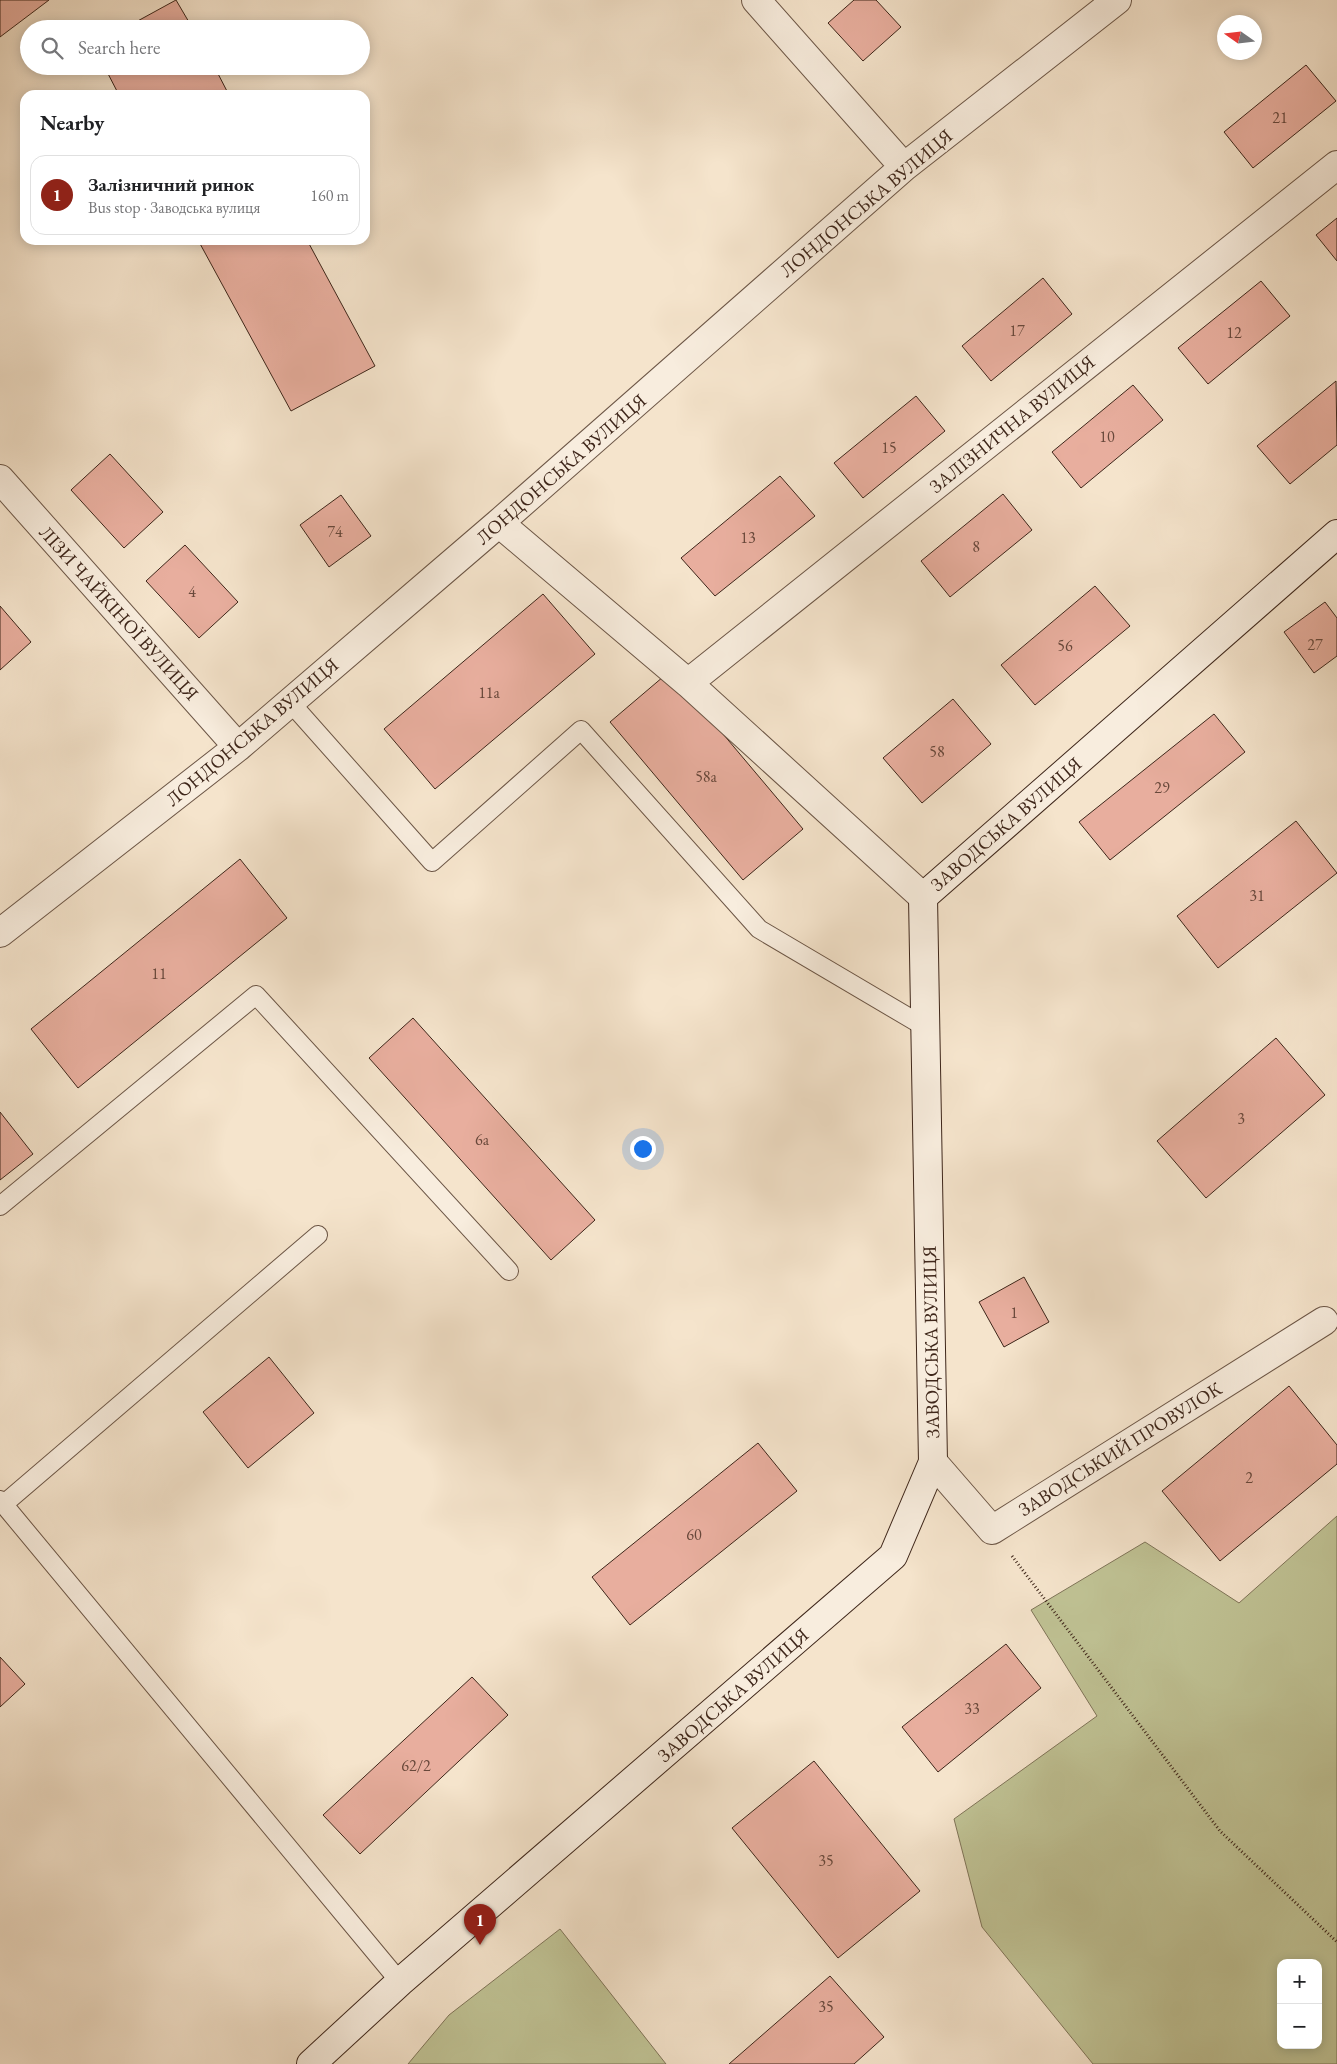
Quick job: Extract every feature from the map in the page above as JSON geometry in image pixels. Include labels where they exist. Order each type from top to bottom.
[{"type":"street","points":[[756,0],[904,167]]},
{"type":"street","name":"ЛОНДОНСЬКА ВУЛИЦЯ","points":[[0,933],[238,747],[499,524],[904,167],[1117,0]]},
{"type":"street","name":"ЗАЛІЗНИЧНА ВУЛИЦЯ","points":[[688,683],[1337,166]]},
{"type":"street","name":"ЛІЗИ ЧАЙКІНОЇ ВУЛИЦЯ","points":[[0,479],[238,747]]},
{"type":"street","points":[[499,524],[688,683],[923,897]]},
{"type":"street","name":"ЗАВОДСЬКА ВУЛИЦЯ","points":[[311,2064],[400,1982],[894,1556],[933,1462],[923,897],[1337,534]]},
{"type":"street","name":"ЗАВОДСЬКИЙ ПРОВУЛОК","points":[[992,1530],[1324,1321]]},
{"type":"street","points":[[933,1462],[992,1530]]},
{"type":"lane","points":[[290,702],[432,862],[581,730],[759,928],[925,1027]]},
{"type":"lane","points":[[0,1206],[256,995],[509,1272]]},
{"type":"lane","points":[[318,1235],[2,1502],[400,1982]]},
{"type":"path","points":[[992,1530],[1220,1831],[1337,1942]]},
{"type":"green space","points":[[1337,1516],[1337,2064],[1093,2064],[982,1927],[954,1819],[1097,1716],[1031,1610],[1145,1542],[1239,1603]]},
{"type":"green space","points":[[560,1929],[666,2064],[408,2064],[449,2015]]},
{"type":"building","points":[[0,0],[49,0],[20,20],[0,37]]},
{"type":"building","points":[[176,0],[188,20],[139,20]]},
{"type":"building","points":[[854,0],[876,0],[901,27],[863,61],[828,23]]},
{"type":"building","points":[[1306,65],[1336,101],[1253,168],[1224,132]]},
{"type":"building","points":[[109,75],[219,75],[226,90],[116,90]]},
{"type":"building","points":[[1337,218],[1337,261],[1316,235]]},
{"type":"building","points":[[201,245],[310,245],[375,366],[291,411]]},
{"type":"building","points":[[1043,278],[1072,314],[991,381],[962,346]]},
{"type":"building","points":[[1261,281],[1290,316],[1208,384],[1178,348]]},
{"type":"building","points":[[1336,381],[1337,445],[1290,484],[1257,446]]},
{"type":"building","points":[[1133,385],[1163,420],[1081,488],[1052,452]]},
{"type":"building","points":[[916,396],[945,431],[863,498],[834,463]]},
{"type":"building","points":[[110,454],[163,512],[124,548],[71,490]]},
{"type":"building","points":[[780,476],[815,516],[715,596],[681,558]]},
{"type":"building","points":[[1003,494],[1032,530],[950,597],[921,561]]},
{"type":"building","points":[[341,495],[371,536],[329,567],[300,525]]},
{"type":"building","points":[[185,545],[238,602],[199,638],[146,581]]},
{"type":"building","points":[[1095,586],[1130,626],[1035,705],[1001,665]]},
{"type":"building","points":[[543,594],[595,654],[435,789],[384,729]]},
{"type":"building","points":[[1325,602],[1337,618],[1337,656],[1314,673],[1284,632]]},
{"type":"building","points":[[0,606],[31,642],[0,670]]},
{"type":"building","points":[[670,671],[803,829],[743,880],[610,722]]},
{"type":"building","points":[[953,699],[991,744],[922,803],[883,758]]},
{"type":"building","points":[[1214,714],[1245,752],[1110,860],[1079,822]]},
{"type":"building","points":[[1296,821],[1337,873],[1218,968],[1177,916]]},
{"type":"building","points":[[240,859],[287,918],[78,1088],[31,1029]]},
{"type":"building","points":[[413,1018],[595,1220],[551,1260],[369,1058]]},
{"type":"building","points":[[1276,1038],[1325,1095],[1206,1198],[1157,1141]]},
{"type":"building","points":[[0,1112],[33,1154],[0,1180]]},
{"type":"building","points":[[1024,1277],[1049,1322],[1004,1347],[979,1302]]},
{"type":"building","points":[[269,1357],[314,1413],[248,1468],[203,1412]]},
{"type":"building","points":[[1289,1386],[1337,1445],[1337,1464],[1220,1561],[1162,1491]]},
{"type":"building","points":[[758,1443],[797,1491],[630,1625],[592,1577]]},
{"type":"building","points":[[1006,1644],[1041,1688],[938,1772],[902,1727]]},
{"type":"building","points":[[0,1657],[25,1684],[0,1707]]},
{"type":"building","points":[[472,1677],[508,1715],[360,1854],[323,1815]]},
{"type":"building","points":[[814,1761],[920,1891],[838,1958],[732,1828]]},
{"type":"building","points":[[830,1976],[884,2037],[854,2064],[729,2064]]},
{"type":"place","name":"Залізничний ринок","points":[[480,1945]]}]
